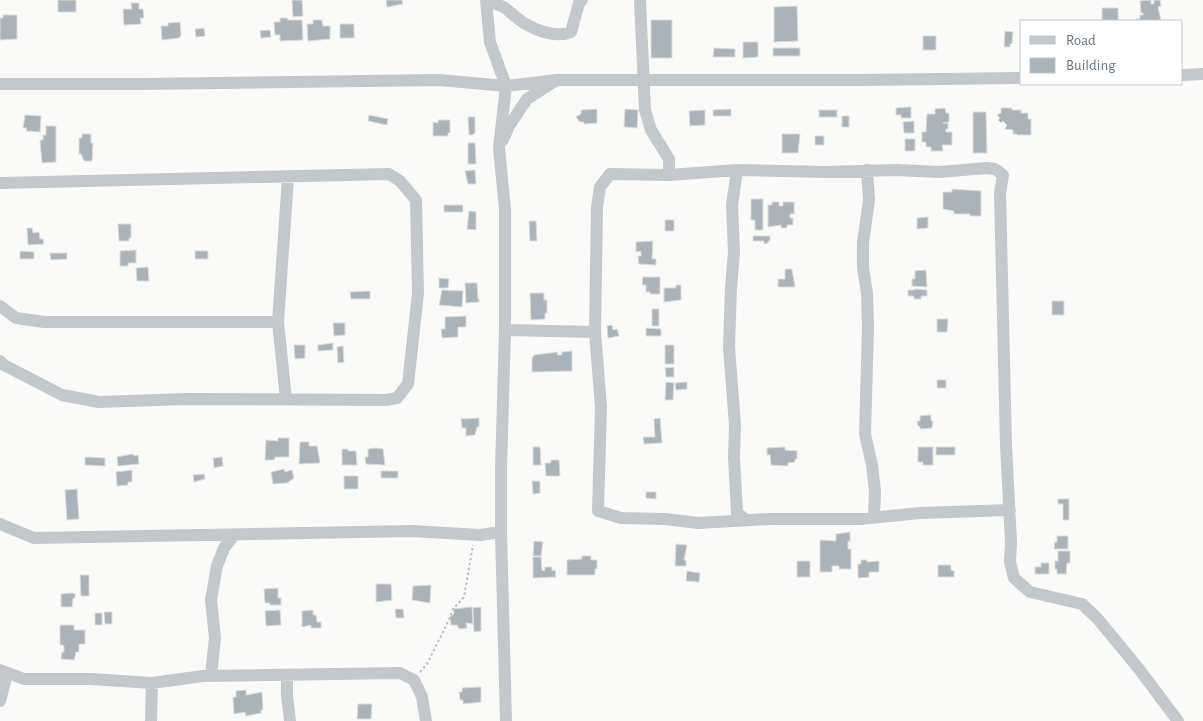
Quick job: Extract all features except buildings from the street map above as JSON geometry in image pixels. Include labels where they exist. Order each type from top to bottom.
[{"type":"street","points":[[506,721],[501,532],[505,209],[499,148],[506,86],[490,42],[486,0],[503,7],[518,20],[550,35],[564,35],[572,32],[582,0]]},
{"type":"street","points":[[640,0],[645,110],[651,130],[669,159],[669,175]]},
{"type":"street","points":[[1183,75],[1203,74]]},
{"type":"street","points":[[0,84],[439,80],[506,86],[557,80],[1020,78]]},
{"type":"street","points":[[499,148],[527,99],[557,80]]},
{"type":"street","points":[[1010,510],[920,513],[860,519],[746,520],[698,523],[665,519],[621,518],[598,511],[601,407],[595,332],[597,207],[602,182],[610,174],[669,175],[737,170],[939,172],[987,168],[995,169],[1003,174],[1000,193],[1006,445],[1010,510],[1010,562],[1014,578],[1030,592],[1082,604],[1103,625],[1178,721]]},
{"type":"street","points":[[737,170],[732,205],[734,252],[729,347],[735,425],[735,496],[737,513],[746,520]]},
{"type":"street","points":[[867,170],[869,200],[863,243],[863,268],[868,293],[865,434],[875,491],[874,518]]},
{"type":"street","points":[[0,183],[288,178],[389,174],[400,181],[416,200],[418,292],[408,384],[397,398],[386,400],[186,399],[99,402],[62,395],[4,365],[0,361]]},
{"type":"street","points":[[286,399],[278,322],[288,178]]},
{"type":"street","points":[[0,306],[16,318],[44,322],[278,322]]},
{"type":"street","points":[[505,330],[595,332]]},
{"type":"street","points":[[0,524],[34,538],[412,531],[480,535],[501,532]]},
{"type":"street","points":[[211,676],[215,638],[212,600],[216,566],[224,548],[234,535]]},
{"type":"street","points":[[0,701],[4,672],[24,679],[91,679],[152,683],[211,676],[400,673],[414,680],[422,697],[426,721]]},
{"type":"street","points":[[286,675],[290,721]]},
{"type":"street","points":[[150,721],[152,683]]},
{"type":"path","points":[[414,680],[427,664],[453,609],[464,597],[472,548],[480,535]]}]
